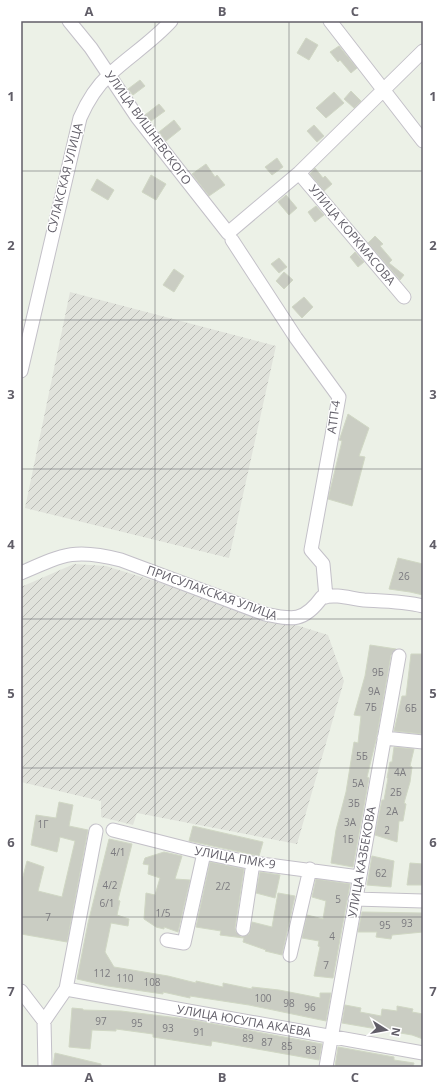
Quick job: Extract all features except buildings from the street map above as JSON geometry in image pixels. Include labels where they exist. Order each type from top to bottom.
[{"type":"street","name":"УЛИЦА ВИШНЕВСКОГО","points":[[69,21],[109,75],[137,117],[230,237]]},
{"type":"street","name":"СУЛАКСКАЯ УЛИЦА","points":[[21,371],[80,118],[97,88],[109,75],[158,35],[171,21]]},
{"type":"street","points":[[330,21],[423,141]]},
{"type":"street","points":[[230,237],[300,173],[423,51]]},
{"type":"street","name":"УЛИЦА КОРКМАСОВА","points":[[300,173],[404,297]]},
{"type":"street","name":"АТП-4","points":[[230,237],[296,338],[339,396],[311,550],[323,564],[326,596]]},
{"type":"street","name":"ПРИСУЛАКСКАЯ УЛИЦА","points":[[21,573],[60,556],[78,553],[96,554],[121,560],[265,614],[285,618],[304,616],[314,608],[322,597],[326,596]]},
{"type":"street","points":[[326,596],[336,595],[363,600],[410,602],[423,606]]},
{"type":"street","name":"УЛИЦА КАЗБЕКОВА","points":[[326,1067],[399,656]]},
{"type":"street","points":[[384,738],[423,742]]},
{"type":"street","name":"УЛИЦА ПМК-9","points":[[113,830],[204,853],[253,863],[310,869],[359,877]]},
{"type":"street","points":[[45,1067],[44,1021],[66,989],[96,831]]},
{"type":"street","points":[[167,940],[184,944],[204,853]]},
{"type":"street","points":[[243,929],[253,863]]},
{"type":"street","points":[[290,955],[310,869]]},
{"type":"street","points":[[355,899],[423,901]]},
{"type":"street","name":"УЛИЦА ЮСУПА АКАЕВА","points":[[66,989],[423,1053]]},
{"type":"street","points":[[21,991],[44,1021]]},
{"type":"shaded area","points":[[70,292],[276,346],[229,558],[25,508]]},
{"type":"shaded area","points":[[74,564],[106,566],[328,635],[344,681],[297,844],[137,813],[133,825],[101,817],[101,801],[21,782],[21,587]]}]
